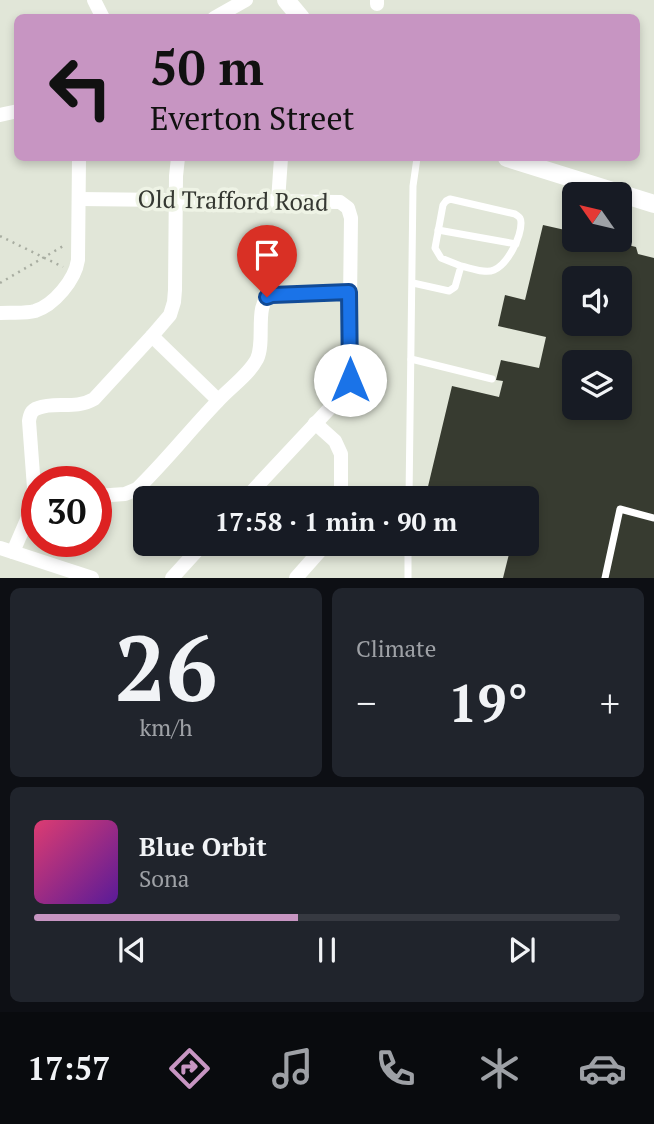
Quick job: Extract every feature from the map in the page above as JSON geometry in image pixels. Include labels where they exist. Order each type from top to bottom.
[{"type":"street","points":[[221,14],[246,0]]},
{"type":"street","points":[[286,0],[297,14]]},
{"type":"street","points":[[0,313],[37,310],[53,300],[76,272],[79,161]]},
{"type":"street","points":[[33,466],[29,421],[31,413],[39,407],[81,404],[98,396],[170,315],[174,302],[178,161]]},
{"type":"street","points":[[278,201],[281,161]]},
{"type":"street","points":[[517,161],[654,204]]},
{"type":"street","name":"Old Trafford Road","points":[[79,199],[340,202],[347,206],[351,218],[349,385],[257,486]]},
{"type":"street","points":[[112,495],[125,494],[136,489],[249,370],[257,358],[262,342],[261,308],[267,297],[349,292]]},
{"type":"street","points":[[152,336],[218,400]]},
{"type":"street","points":[[316,423],[339,447],[341,486]]},
{"type":"street","points":[[21,526],[7,550],[92,578]]},
{"type":"street","points":[[178,576],[194,556]]},
{"type":"street","points":[[301,576],[317,556]]},
{"type":"lane","points":[[409,486],[413,186],[417,161]]},
{"type":"lane","points":[[450,199],[515,214],[521,222],[516,244],[508,258],[494,270],[487,272],[441,258],[435,248],[438,230],[443,205],[450,199]]},
{"type":"lane","points":[[438,230],[516,244]]},
{"type":"lane","points":[[413,283],[450,291],[455,287],[461,266]]},
{"type":"lane","points":[[411,359],[492,380]]},
{"type":"lane","points":[[605,578],[620,509],[654,518]]},
{"type":"lane","points":[[408,556],[408,578]]},
{"type":"path","points":[[0,236],[76,272]]},
{"type":"path","points":[[0,284],[69,243],[78,241]]},
{"type":"building","points":[[543,225],[562,229],[562,252],[632,252],[632,246],[636,247],[638,254],[654,258],[654,578],[503,578],[508,556],[539,556],[539,486],[428,486],[452,386],[499,397],[503,381],[496,380],[501,360],[539,368],[546,337],[498,326],[505,295],[525,300]]},
{"type":"route","points":[[267,297],[349,292],[350,380]]}]
